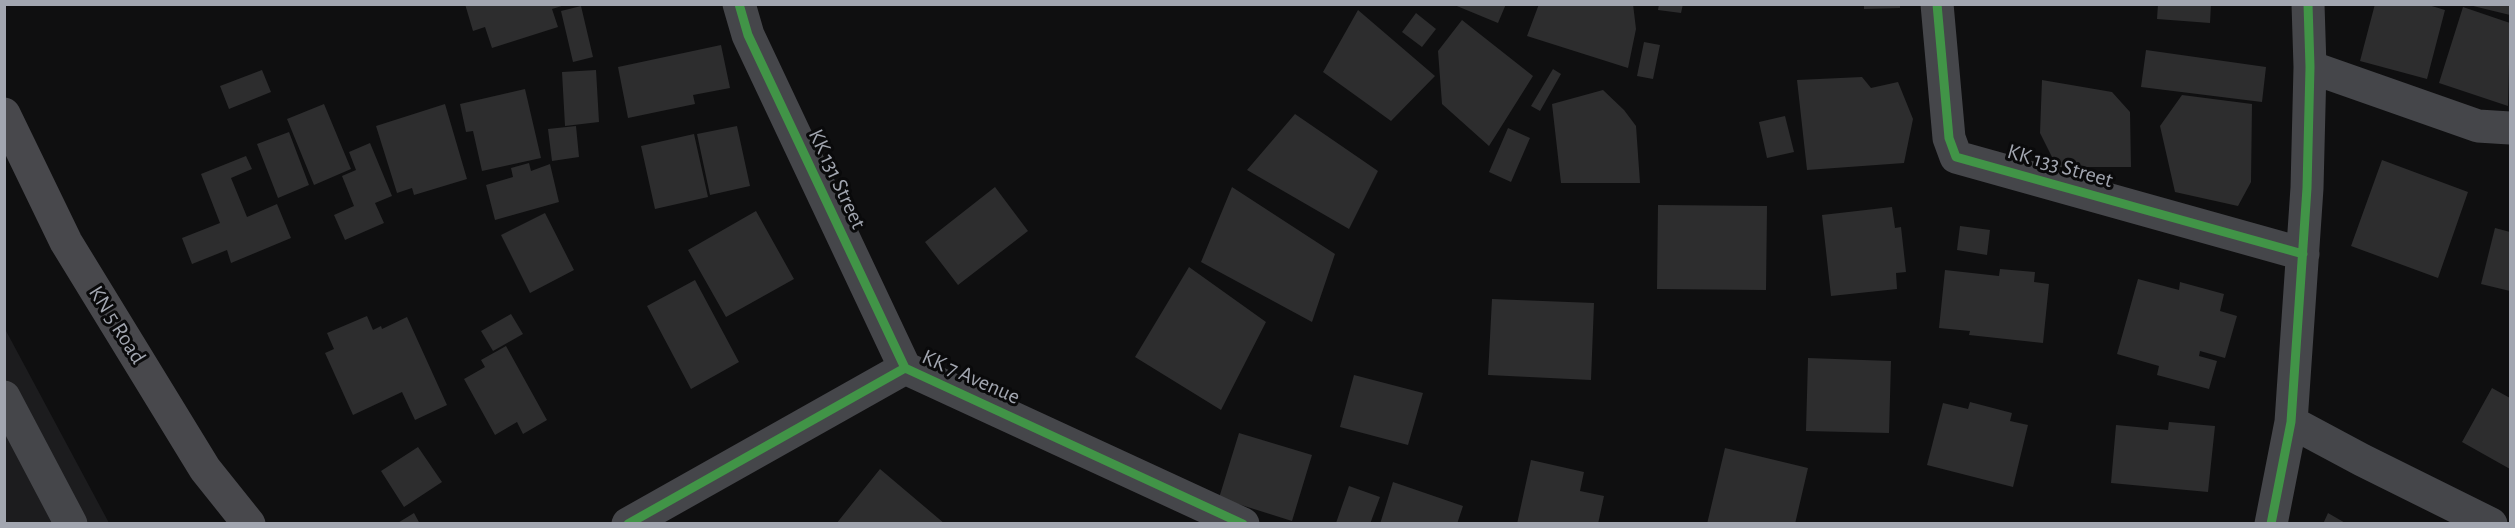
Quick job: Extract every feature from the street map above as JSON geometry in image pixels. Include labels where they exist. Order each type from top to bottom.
[{"type":"main road","name":"KN 5 Road","points":[[4,114],[66,242],[205,469],[249,524]]},
{"type":"street","name":"KK 131 Street","points":[[739,4],[748,35],[905,368]]},
{"type":"street","name":"KK 133 Street","points":[[1937,4],[1948,138],[1956,157],[2303,254]]},
{"type":"street","points":[[2271,524],[2291,422],[2303,254],[2310,67],[2308,4]]},
{"type":"street","points":[[2310,67],[2478,126],[2511,128]]},
{"type":"street","name":"KK 7 Avenue","points":[[628,524],[905,368],[1243,524]]},
{"type":"street","points":[[4,397],[71,524]]},
{"type":"street","points":[[2291,422],[2491,524]]},
{"type":"shaded area","points":[[5,329],[109,523],[5,523]]},
{"type":"building","points":[[465,4],[565,5],[552,9],[558,27],[492,48],[485,27],[473,31]]},
{"type":"building","points":[[1452,4],[1506,4],[1498,23]]},
{"type":"building","points":[[1539,4],[1633,4],[1636,29],[1628,68],[1527,36]]},
{"type":"building","points":[[1659,4],[1683,4],[1681,13],[1658,10]]},
{"type":"building","points":[[1864,4],[1900,4],[1900,8],[1864,9]]},
{"type":"building","points":[[2158,4],[2211,4],[2210,23],[2157,19]]},
{"type":"building","points":[[2375,4],[2425,4],[2445,10],[2427,79],[2360,61]]},
{"type":"building","points":[[2510,4],[2510,15],[2469,5]]},
{"type":"building","points":[[581,6],[593,57],[573,62],[561,11]]},
{"type":"building","points":[[2463,7],[2510,23],[2508,106],[2439,83]]},
{"type":"building","points":[[1358,10],[1435,76],[1391,121],[1323,72]]},
{"type":"building","points":[[1416,13],[1436,29],[1422,47],[1402,32]]},
{"type":"building","points":[[1462,20],[1533,76],[1489,146],[1442,104],[1438,51]]},
{"type":"building","points":[[1644,42],[1660,45],[1653,79],[1637,76]]},
{"type":"building","points":[[721,45],[730,88],[693,95],[695,104],[628,118],[618,67]]},
{"type":"building","points":[[2146,50],[2266,67],[2262,102],[2141,87]]},
{"type":"building","points":[[1553,69],[1561,74],[1540,111],[1531,106]]},
{"type":"building","points":[[262,70],[271,92],[229,109],[220,86]]},
{"type":"building","points":[[596,70],[599,122],[565,126],[562,72]]},
{"type":"building","points":[[1862,77],[1871,88],[1898,82],[1913,119],[1904,163],[1807,170],[1797,80]]},
{"type":"building","points":[[2042,80],[2112,92],[2130,112],[2131,167],[2057,167],[2040,133]]},
{"type":"building","points":[[525,89],[541,158],[482,171],[473,131],[466,132],[460,104]]},
{"type":"building","points":[[1603,90],[1624,110],[1636,126],[1640,183],[1561,183],[1552,104]]},
{"type":"building","points":[[2182,95],[2252,104],[2251,182],[2238,206],[2175,192],[2160,126]]},
{"type":"building","points":[[324,104],[351,169],[314,185],[287,119]]},
{"type":"building","points":[[445,104],[467,179],[414,195],[412,188],[397,193],[376,126]]},
{"type":"building","points":[[1295,114],[1378,171],[1349,229],[1247,170]]},
{"type":"building","points":[[1785,116],[1794,152],[1767,158],[1759,122]]},
{"type":"building","points":[[576,126],[579,157],[552,161],[548,129]]},
{"type":"building","points":[[737,126],[750,186],[710,195],[697,134]]},
{"type":"building","points":[[1508,128],[1530,138],[1511,182],[1489,172]]},
{"type":"building","points":[[289,132],[309,185],[278,198],[257,144]]},
{"type":"building","points":[[694,134],[708,197],[655,209],[641,146]]},
{"type":"building","points":[[370,143],[392,196],[375,203],[384,223],[345,240],[334,215],[354,206],[342,176],[356,170],[349,152]]},
{"type":"building","points":[[246,156],[252,169],[231,178],[247,217],[277,204],[291,238],[231,263],[227,250],[192,264],[182,238],[220,223],[201,174]]},
{"type":"building","points":[[2382,160],[2468,192],[2438,278],[2351,246]]},
{"type":"building","points":[[529,163],[531,171],[550,164],[559,202],[495,220],[486,185],[513,177],[511,168]]},
{"type":"building","points":[[995,187],[1028,231],[958,285],[925,242]]},
{"type":"building","points":[[1232,187],[1335,254],[1312,322],[1201,262]]},
{"type":"building","points":[[1658,205],[1767,206],[1766,290],[1657,289]]},
{"type":"building","points":[[1892,207],[1895,228],[1901,227],[1906,272],[1896,273],[1897,289],[1831,296],[1822,215]]},
{"type":"building","points":[[756,211],[794,279],[726,317],[688,250]]},
{"type":"building","points":[[545,213],[574,270],[530,293],[501,235]]},
{"type":"building","points":[[1960,226],[1990,230],[1987,255],[1957,250]]},
{"type":"building","points":[[2495,228],[2510,232],[2510,291],[2481,284]]},
{"type":"building","points":[[1189,267],[1266,322],[1221,410],[1135,357]]},
{"type":"building","points":[[2000,269],[2035,272],[2034,282],[2049,284],[2043,343],[1969,335],[1970,331],[1939,328],[1945,270],[1999,276]]},
{"type":"building","points":[[2138,279],[2179,290],[2180,282],[2224,294],[2220,311],[2237,316],[2225,358],[2200,351],[2199,356],[2217,361],[2209,389],[2157,375],[2159,366],[2117,354]]},
{"type":"building","points":[[695,280],[739,362],[691,389],[647,306]]},
{"type":"building","points":[[1492,299],[1594,303],[1591,380],[1488,375]]},
{"type":"building","points":[[511,314],[523,334],[493,351],[481,331]]},
{"type":"building","points":[[367,316],[373,330],[381,326],[382,329],[407,317],[447,405],[415,420],[402,392],[353,415],[325,353],[334,349],[327,333]]},
{"type":"building","points":[[506,346],[547,420],[523,434],[517,422],[495,435],[464,379],[485,367],[481,360]]},
{"type":"building","points":[[1808,358],[1891,361],[1889,433],[1806,431]]},
{"type":"building","points":[[1354,375],[1423,393],[1408,445],[1340,427]]},
{"type":"building","points":[[2492,388],[2510,398],[2510,469],[2462,442]]},
{"type":"building","points":[[1970,402],[2012,413],[2010,421],[2028,425],[2013,487],[1927,465],[1943,403],[1968,409]]},
{"type":"building","points":[[2169,422],[2215,426],[2208,492],[2111,483],[2116,425],[2168,430]]},
{"type":"building","points":[[1239,433],[1312,455],[1292,521],[1219,498]]},
{"type":"building","points":[[418,447],[442,482],[404,507],[381,471]]},
{"type":"building","points":[[1725,448],[1808,468],[1795,524],[1707,524]]},
{"type":"building","points":[[1531,460],[1584,472],[1580,491],[1604,496],[1598,524],[1517,524]]},
{"type":"building","points":[[880,469],[945,524],[836,524]]},
{"type":"building","points":[[1393,482],[1463,506],[1457,524],[1380,524]]},
{"type":"building","points":[[1349,486],[1380,497],[1370,524],[1336,523]]},
{"type":"building","points":[[414,513],[420,524],[396,524]]},
{"type":"building","points":[[2328,513],[2347,524],[2323,524]]},
{"type":"cycle path","points":[[739,4],[748,35],[905,368]]},
{"type":"cycle path","points":[[1937,4],[1949,138],[1956,157],[2303,254]]},
{"type":"cycle path","points":[[2271,524],[2291,422],[2307,188],[2310,67],[2308,4]]},
{"type":"cycle path","points":[[628,524],[905,368],[1243,524]]}]
